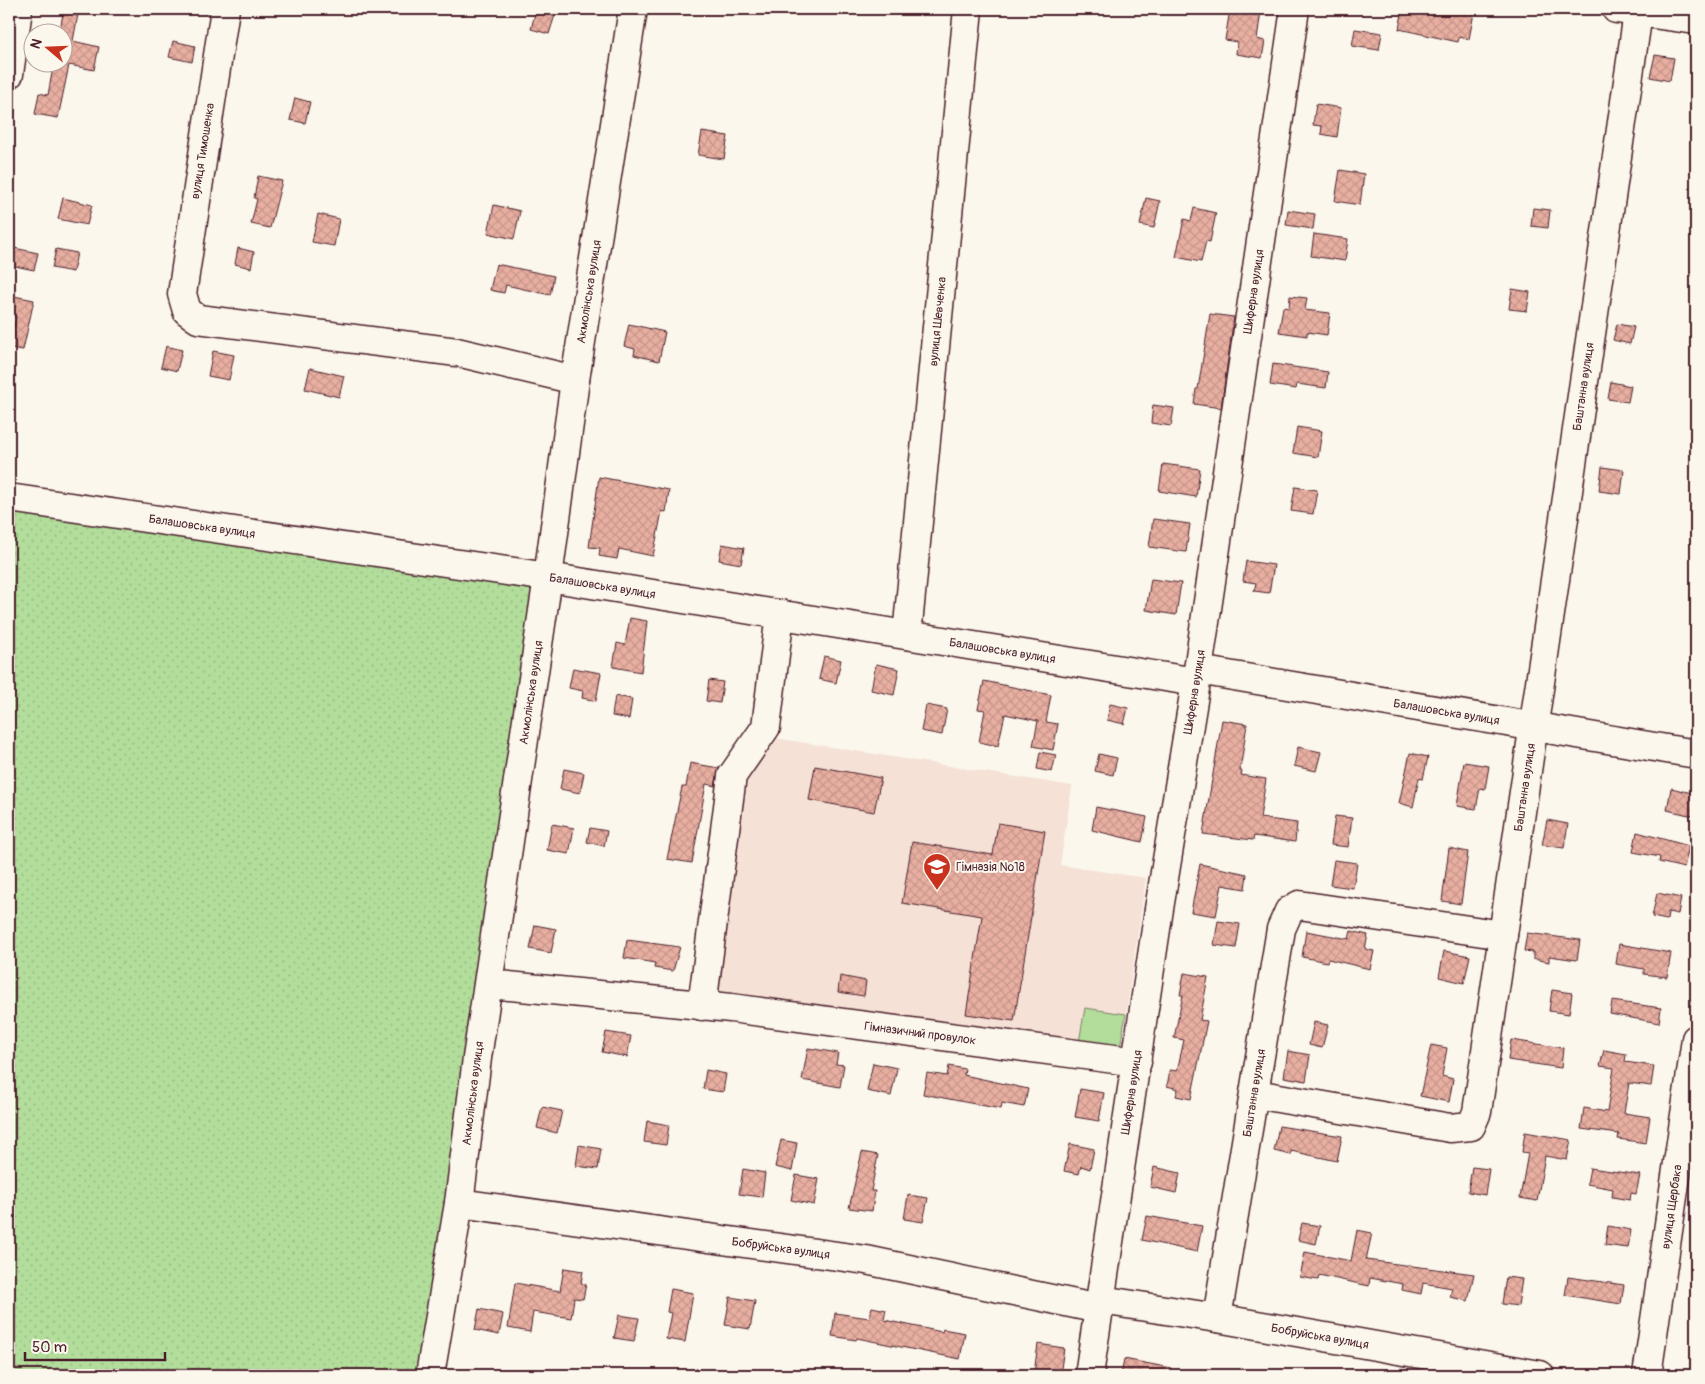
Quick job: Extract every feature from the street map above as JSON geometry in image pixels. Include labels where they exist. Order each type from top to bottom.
[{"type":"street","points":[[9,74],[18,9]]},
{"type":"street","name":"вулиця Тимошенка","points":[[225,9],[182,294],[187,311],[198,319],[457,352],[575,380]]},
{"type":"street","name":"Акмолінська вулиця","points":[[430,1375],[459,1203],[477,1058],[575,380],[633,9]]},
{"type":"street","name":"вулиця Шевченка","points":[[907,635],[968,9]]},
{"type":"street","name":"Шиферна вулиця","points":[[1089,1375],[1197,676],[1295,9]]},
{"type":"street","points":[[1627,11],[1696,20]]},
{"type":"street","name":"Баштанна вулиця","points":[[1217,1318],[1281,929],[1289,911],[1294,907],[1308,907],[1503,935],[1534,726],[1627,11]]},
{"type":"street","name":"Балашовська вулиця","points":[[9,498],[548,577],[907,635],[1534,726],[1696,754]]},
{"type":"street","points":[[702,1006],[732,776],[766,728],[780,614]]},
{"type":"street","points":[[1255,1094],[1450,1128],[1468,1128],[1471,1126],[1477,1112],[1503,935]]},
{"type":"street","name":"Гімназичний провулок","points":[[489,984],[702,1006],[1137,1062]]},
{"type":"street","name":"вулиця Щербака","points":[[1647,1375],[1696,1039]]},
{"type":"street","name":"Бобруйська вулиця","points":[[459,1203],[866,1260],[1100,1304],[1217,1318],[1437,1366],[1540,1375]]},
{"type":"shaded area","name":"Гімназія №18","points":[[769,737],[1072,786],[1060,865],[1146,878],[1126,1014],[1085,1008],[1078,1048],[717,996],[743,780]]},
{"type":"green space","points":[[9,498],[548,577],[429,1375],[9,1375]]},
{"type":"green space","points":[[1085,1008],[1126,1014],[1118,1049],[1078,1048]]},
{"type":"building","points":[[64,9],[79,9],[73,41],[99,47],[94,70],[72,66],[72,22],[61,22]]},
{"type":"building","points":[[1230,9],[1261,11],[1257,39],[1265,41],[1262,58],[1236,54],[1237,42],[1225,40]]},
{"type":"building","points":[[1403,9],[1450,9],[1474,13],[1469,39],[1459,37],[1458,42],[1399,29]]},
{"type":"building","points":[[536,10],[555,15],[549,34],[531,29]]},
{"type":"building","points":[[1355,29],[1382,33],[1379,50],[1352,46]]},
{"type":"building","points":[[173,41],[195,46],[192,62],[169,57]]},
{"type":"building","points":[[1655,55],[1674,58],[1670,81],[1650,77]]},
{"type":"building","points":[[52,72],[68,72],[58,118],[35,114],[39,93],[48,95]]},
{"type":"building","points":[[295,98],[310,102],[305,123],[290,120]]},
{"type":"building","points":[[1316,104],[1341,108],[1337,137],[1321,134],[1322,126],[1313,125]]},
{"type":"building","points":[[702,132],[728,136],[724,159],[698,155]]},
{"type":"building","points":[[1340,170],[1364,174],[1360,205],[1335,201]]},
{"type":"building","points":[[258,176],[282,181],[270,228],[251,224],[257,199],[254,198]]},
{"type":"building","points":[[63,198],[92,205],[87,225],[58,219]]},
{"type":"building","points":[[1146,198],[1160,201],[1154,228],[1140,225]]},
{"type":"building","points":[[494,205],[520,211],[514,239],[488,233]]},
{"type":"building","points":[[1194,208],[1216,213],[1210,242],[1206,241],[1201,262],[1176,257],[1184,219],[1191,221]]},
{"type":"building","points":[[1533,208],[1550,210],[1548,228],[1531,226]]},
{"type":"building","points":[[1288,210],[1315,214],[1313,229],[1286,225]]},
{"type":"building","points":[[318,214],[339,219],[334,246],[312,242]]},
{"type":"building","points":[[1314,234],[1348,239],[1345,261],[1311,256]]},
{"type":"building","points":[[14,248],[38,253],[34,270],[10,265]]},
{"type":"building","points":[[238,248],[254,252],[251,268],[235,264]]},
{"type":"building","points":[[56,249],[77,253],[73,272],[52,268]]},
{"type":"building","points":[[496,264],[554,276],[550,295],[506,285],[504,293],[490,290]]},
{"type":"building","points":[[1512,289],[1530,292],[1527,311],[1509,309]]},
{"type":"building","points":[[9,295],[34,300],[23,350],[10,348],[16,317],[9,315]]},
{"type":"building","points":[[1290,296],[1307,298],[1305,310],[1330,313],[1327,335],[1307,332],[1307,336],[1279,332],[1283,307],[1289,308]]},
{"type":"building","points":[[1210,314],[1234,317],[1221,408],[1194,404]]},
{"type":"building","points":[[629,324],[665,332],[659,361],[634,355],[635,349],[624,346]]},
{"type":"building","points":[[1617,324],[1634,327],[1630,344],[1613,340]]},
{"type":"building","points":[[166,346],[182,350],[177,371],[161,367]]},
{"type":"building","points":[[213,351],[234,355],[229,380],[208,376]]},
{"type":"building","points":[[1273,364],[1328,372],[1326,388],[1297,384],[1296,389],[1270,385]]},
{"type":"building","points":[[310,368],[344,376],[339,397],[305,389]]},
{"type":"building","points":[[1611,382],[1631,386],[1628,402],[1608,399]]},
{"type":"building","points":[[1153,405],[1174,408],[1171,426],[1151,423]]},
{"type":"building","points":[[1297,427],[1322,431],[1318,457],[1293,453]]},
{"type":"building","points":[[1163,464],[1200,469],[1196,497],[1159,491]]},
{"type":"building","points":[[1602,467],[1624,470],[1621,494],[1599,491]]},
{"type":"building","points":[[599,477],[669,490],[666,512],[662,511],[653,556],[619,549],[617,559],[599,556],[600,548],[589,547]]},
{"type":"building","points":[[1295,487],[1317,490],[1313,514],[1291,511]]},
{"type":"building","points":[[1153,519],[1190,524],[1186,552],[1149,547]]},
{"type":"building","points":[[722,544],[744,548],[741,564],[719,560]]},
{"type":"building","points":[[1246,561],[1274,565],[1269,593],[1254,591],[1256,583],[1243,581]]},
{"type":"building","points":[[1151,579],[1181,583],[1176,615],[1146,610]]},
{"type":"building","points":[[630,618],[647,621],[641,672],[613,667],[617,643],[625,645]]},
{"type":"building","points":[[824,656],[841,660],[836,683],[819,679]]},
{"type":"building","points":[[876,664],[899,669],[894,695],[871,690]]},
{"type":"building","points":[[573,668],[601,673],[596,701],[582,698],[583,691],[569,688]]},
{"type":"building","points":[[709,680],[723,682],[720,703],[706,701]]},
{"type":"building","points":[[984,681],[1051,695],[1046,722],[1058,724],[1053,750],[1033,746],[1038,721],[1005,714],[998,746],[979,742],[985,710],[978,709]]},
{"type":"building","points":[[615,696],[632,699],[629,719],[612,716]]},
{"type":"building","points":[[1110,704],[1128,708],[1124,724],[1107,720]]},
{"type":"building","points":[[926,705],[947,709],[942,735],[921,731]]},
{"type":"building","points":[[1222,720],[1247,724],[1241,775],[1266,779],[1260,818],[1297,823],[1295,842],[1254,836],[1253,840],[1203,834]]},
{"type":"building","points":[[1298,747],[1321,752],[1316,771],[1294,766]]},
{"type":"building","points":[[1040,752],[1056,755],[1052,772],[1037,769]]},
{"type":"building","points":[[1410,753],[1428,757],[1423,779],[1419,778],[1413,807],[1399,803]]},
{"type":"building","points":[[1099,754],[1117,758],[1113,775],[1095,771]]},
{"type":"building","points":[[1464,762],[1489,766],[1485,789],[1480,788],[1476,809],[1457,806]]},
{"type":"building","points":[[690,763],[719,768],[715,786],[706,784],[692,863],[667,859],[682,787],[686,787]]},
{"type":"building","points":[[815,766],[881,778],[874,812],[809,800]]},
{"type":"building","points":[[564,769],[584,773],[580,793],[560,789]]},
{"type":"building","points":[[1671,788],[1696,794],[1693,816],[1667,810]]},
{"type":"building","points":[[1096,807],[1147,817],[1142,842],[1092,830]]},
{"type":"building","points":[[1335,816],[1352,818],[1348,847],[1331,845]]},
{"type":"building","points":[[1547,820],[1568,824],[1564,848],[1542,845]]},
{"type":"building","points":[[998,823],[1045,831],[1014,1021],[966,1014],[982,916],[902,903],[912,842],[993,855]]},
{"type":"building","points":[[552,824],[574,828],[569,854],[547,850]]},
{"type":"building","points":[[590,828],[607,831],[604,846],[587,842]]},
{"type":"building","points":[[1637,832],[1689,846],[1684,868],[1659,862],[1660,857],[1633,852]]},
{"type":"building","points":[[1449,848],[1468,852],[1461,904],[1442,901]]},
{"type":"building","points":[[1334,860],[1357,863],[1353,888],[1330,885]]},
{"type":"building","points":[[1200,864],[1247,874],[1245,889],[1222,885],[1216,916],[1191,912]]},
{"type":"building","points":[[1657,893],[1681,898],[1678,914],[1668,912],[1667,920],[1652,917]]},
{"type":"building","points":[[1218,921],[1240,924],[1236,948],[1214,945]]},
{"type":"building","points":[[535,925],[556,929],[551,953],[530,949]]},
{"type":"building","points":[[1306,931],[1349,939],[1351,931],[1368,935],[1365,949],[1374,951],[1370,969],[1328,959],[1327,962],[1302,957]]},
{"type":"building","points":[[1527,933],[1580,940],[1577,960],[1549,956],[1549,962],[1533,959],[1533,952],[1524,951]]},
{"type":"building","points":[[627,940],[680,947],[673,971],[654,968],[655,963],[624,958]]},
{"type":"building","points":[[1619,944],[1671,953],[1667,977],[1644,974],[1644,969],[1616,964]]},
{"type":"building","points":[[1444,951],[1470,956],[1464,983],[1439,977]]},
{"type":"building","points":[[1184,973],[1208,977],[1200,1020],[1207,1021],[1191,1099],[1176,1096],[1178,1089],[1167,1086],[1170,1070],[1177,1071],[1184,1040],[1174,1038],[1183,995],[1180,995]]},
{"type":"building","points":[[840,976],[866,981],[864,996],[838,992]]},
{"type":"building","points":[[1552,990],[1572,993],[1569,1014],[1549,1011]]},
{"type":"building","points":[[1612,1001],[1661,1008],[1659,1023],[1610,1014]]},
{"type":"building","points":[[1314,1022],[1328,1025],[1322,1048],[1309,1045]]},
{"type":"building","points":[[606,1032],[631,1036],[627,1057],[602,1052]]},
{"type":"building","points":[[1511,1040],[1563,1048],[1561,1068],[1508,1060]]},
{"type":"building","points":[[1431,1045],[1447,1048],[1442,1076],[1453,1079],[1449,1102],[1420,1096]]},
{"type":"building","points":[[808,1048],[838,1053],[836,1064],[844,1065],[840,1087],[802,1080]]},
{"type":"building","points":[[1604,1050],[1626,1054],[1625,1062],[1654,1066],[1651,1086],[1629,1083],[1624,1113],[1650,1117],[1646,1143],[1618,1139],[1619,1134],[1581,1129],[1584,1108],[1607,1112],[1614,1068],[1600,1066]]},
{"type":"building","points":[[1288,1051],[1310,1055],[1306,1081],[1284,1077]]},
{"type":"building","points":[[873,1063],[897,1068],[891,1096],[867,1091]]},
{"type":"building","points":[[949,1066],[965,1069],[964,1075],[1028,1089],[1024,1107],[1002,1103],[1001,1109],[923,1094],[927,1073],[947,1076]]},
{"type":"building","points":[[706,1070],[726,1074],[723,1092],[703,1089]]},
{"type":"building","points":[[1080,1089],[1104,1093],[1099,1121],[1075,1117]]},
{"type":"building","points":[[542,1107],[562,1111],[557,1133],[537,1128]]},
{"type":"building","points":[[647,1121],[669,1125],[666,1145],[644,1142]]},
{"type":"building","points":[[1279,1126],[1342,1136],[1337,1161],[1291,1151],[1291,1155],[1274,1151]]},
{"type":"building","points":[[1525,1132],[1571,1140],[1567,1160],[1545,1156],[1537,1201],[1520,1198],[1528,1153],[1522,1152]]},
{"type":"building","points":[[781,1140],[797,1143],[792,1171],[775,1167]]},
{"type":"building","points":[[1070,1144],[1094,1149],[1090,1169],[1081,1166],[1079,1174],[1064,1171]]},
{"type":"building","points":[[579,1145],[601,1149],[598,1169],[576,1166]]},
{"type":"building","points":[[862,1152],[878,1155],[871,1191],[875,1191],[872,1211],[849,1208]]},
{"type":"building","points":[[1154,1167],[1180,1173],[1176,1193],[1150,1187]]},
{"type":"building","points":[[1472,1167],[1489,1169],[1485,1195],[1468,1192]]},
{"type":"building","points":[[1590,1168],[1640,1175],[1636,1194],[1631,1193],[1630,1200],[1612,1197],[1613,1189],[1587,1184]]},
{"type":"building","points":[[743,1169],[765,1173],[762,1197],[739,1194]]},
{"type":"building","points":[[796,1175],[819,1179],[814,1205],[791,1200]]},
{"type":"building","points":[[908,1195],[928,1198],[923,1222],[904,1219]]},
{"type":"building","points":[[1147,1216],[1202,1226],[1197,1252],[1142,1240]]},
{"type":"building","points":[[1302,1223],[1320,1226],[1316,1244],[1298,1240]]},
{"type":"building","points":[[1608,1226],[1631,1230],[1628,1248],[1605,1245]]},
{"type":"building","points":[[1357,1230],[1372,1233],[1366,1260],[1474,1274],[1468,1301],[1450,1297],[1452,1288],[1423,1283],[1421,1294],[1402,1290],[1403,1284],[1370,1278],[1369,1286],[1319,1275],[1318,1280],[1300,1277],[1305,1252],[1351,1261]]},
{"type":"building","points":[[564,1268],[583,1271],[581,1283],[586,1284],[583,1299],[574,1298],[571,1318],[533,1312],[530,1332],[508,1328],[515,1283],[560,1291]]},
{"type":"building","points":[[1506,1277],[1522,1279],[1518,1306],[1502,1304]]},
{"type":"building","points":[[1568,1277],[1624,1285],[1621,1304],[1565,1295]]},
{"type":"building","points":[[671,1289],[693,1293],[685,1342],[666,1339],[671,1313],[667,1312]]},
{"type":"building","points":[[730,1297],[755,1301],[750,1329],[725,1325]]},
{"type":"building","points":[[872,1307],[886,1310],[884,1320],[942,1332],[943,1329],[965,1333],[960,1359],[857,1338],[856,1340],[832,1336],[835,1313],[869,1318]]},
{"type":"building","points":[[479,1309],[503,1314],[499,1335],[475,1330]]},
{"type":"building","points":[[619,1315],[639,1318],[634,1341],[614,1338]]},
{"type":"building","points":[[1038,1344],[1064,1348],[1060,1375],[1034,1373]]},
{"type":"building","points":[[1124,1359],[1171,1368],[1171,1375],[1121,1375]]},
{"type":"place","name":"Гімназія №18","points":[[937,891]]}]
